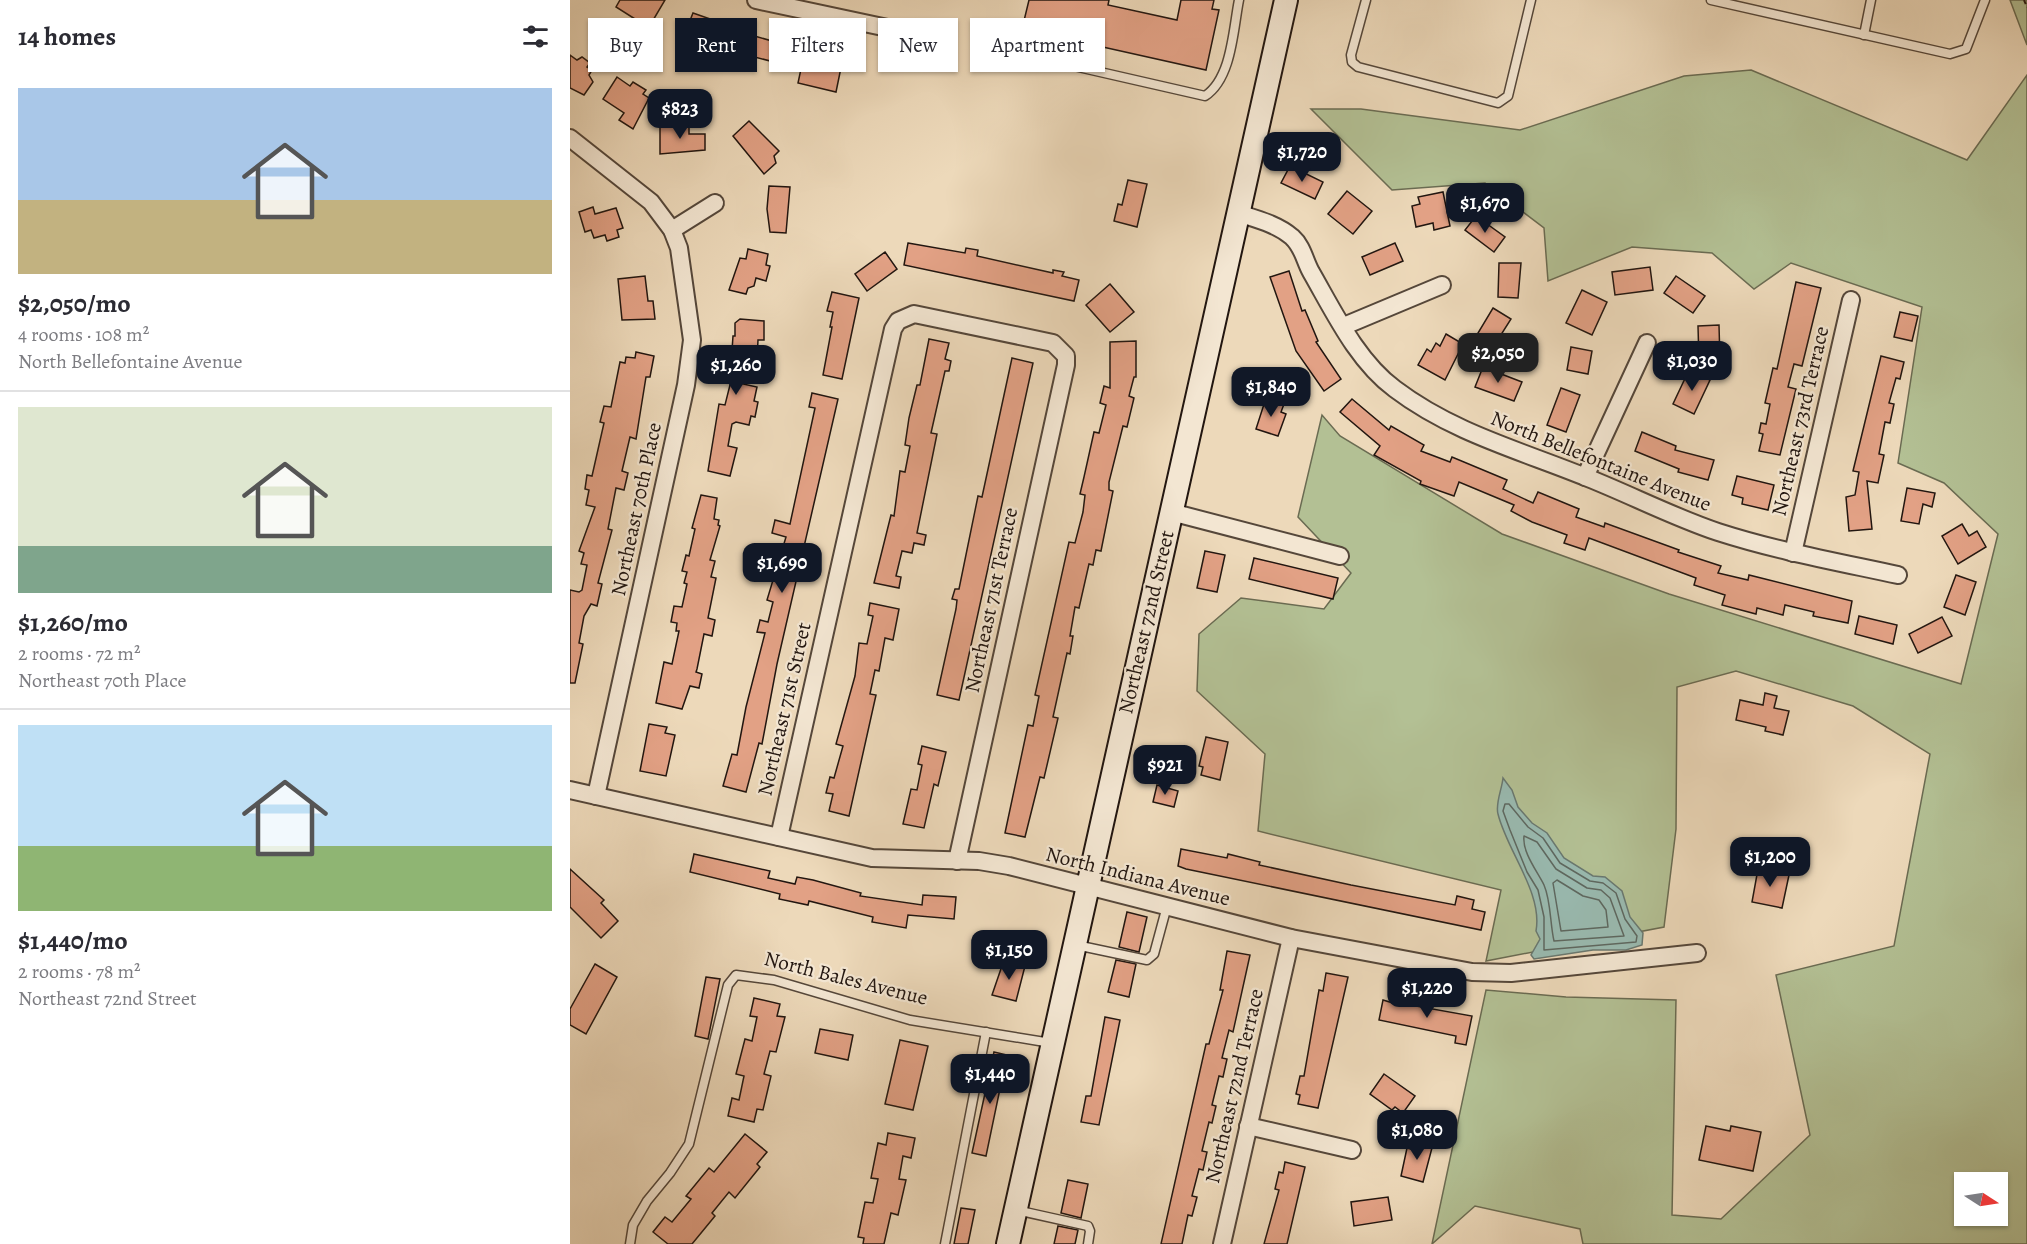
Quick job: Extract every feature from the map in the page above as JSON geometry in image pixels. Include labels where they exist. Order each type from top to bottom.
[{"type":"main road","name":"Northeast 72nd Street","points":[[1008,1244],[1286,0]]},
{"type":"street","points":[[756,0],[878,26]]},
{"type":"street","points":[[572,144],[651,202],[672,230],[714,203]]},
{"type":"street","name":"North Bellefontaine Avenue","points":[[1238,213],[1272,225],[1297,242],[1309,267],[1368,366],[1392,388],[1419,407],[1463,430],[1586,477],[1716,531],[1792,553],[1899,575]]},
{"type":"street","name":"Northeast 70th Place","points":[[596,796],[689,363],[692,340],[679,248],[672,230]]},
{"type":"street","points":[[1344,326],[1442,285]]},
{"type":"street","name":"Northeast 73rd Terrace","points":[[1792,553],[1851,300]]},
{"type":"street","name":"Northeast 71st Terrace","points":[[906,315],[914,314],[1053,343],[1061,348],[1066,356],[1066,365],[957,861]]},
{"type":"street","name":"Northeast 71st Street","points":[[779,837],[893,329],[906,315]]},
{"type":"street","points":[[1586,477],[1647,343]]},
{"type":"street","points":[[1171,512],[1340,556]]},
{"type":"street","name":"North Indiana Avenue","points":[[570,790],[872,858],[957,861],[1009,866],[1291,938],[1472,972],[1511,973],[1697,953]]},
{"type":"street","name":"Northeast 72nd Terrace","points":[[1222,1244],[1291,938]]},
{"type":"street","points":[[1248,1126],[1352,1150]]},
{"type":"lane","points":[[1100,72],[1205,96],[1216,88],[1223,75],[1239,0]]},
{"type":"lane","points":[[1366,0],[1351,55],[1352,62],[1358,67],[1498,103],[1508,96],[1531,0]]},
{"type":"lane","points":[[1711,0],[1950,54],[1966,49],[1985,0]]},
{"type":"lane","points":[[1864,35],[1871,0]]},
{"type":"lane","points":[[1074,944],[1147,960],[1154,954],[1167,906]]},
{"type":"lane","name":"North Bales Avenue","points":[[630,1244],[633,1225],[647,1201],[670,1173],[689,1143],[728,985],[736,975],[774,980],[910,1020],[1051,1044]]},
{"type":"lane","points":[[945,1244],[986,1032]]},
{"type":"lane","points":[[1015,1210],[1088,1226],[1090,1231],[1088,1244]]},
{"type":"path","points":[[2024,0],[2027,7]]},
{"type":"green space","points":[[2010,0],[2027,0],[2027,45]]},
{"type":"green space","points":[[1751,70],[1967,160],[2027,75],[2027,1244],[1583,1244],[1580,1229],[1475,1206],[1432,1244],[1486,990],[1566,997],[1676,1000],[1672,1215],[1721,1219],[1810,1135],[1776,975],[1894,946],[1930,754],[1853,706],[1736,671],[1677,687],[1676,829],[1664,927],[1486,961],[1501,890],[1258,831],[1265,754],[1197,691],[1199,634],[1241,598],[1324,609],[1351,573],[1298,517],[1322,415],[1340,436],[1502,534],[1669,594],[1961,684],[1998,534],[1944,483],[1898,463],[1922,307],[1791,263],[1754,289],[1712,253],[1632,247],[1548,281],[1544,228],[1485,183],[1392,190],[1311,109],[1361,109],[1520,130],[1684,76]]},
{"type":"water","points":[[1503,778],[1512,790],[1518,807],[1532,823],[1547,833],[1564,858],[1593,876],[1605,877],[1622,891],[1630,917],[1643,933],[1642,945],[1626,950],[1593,950],[1534,959],[1531,955],[1540,939],[1536,931],[1537,917],[1534,902],[1497,810]]},
{"type":"building","points":[[620,0],[665,0],[654,18],[633,18],[616,7]]},
{"type":"building","points":[[1029,0],[1109,0],[1108,5],[1177,20],[1181,0],[1214,0],[1212,9],[1219,10],[1206,70],[1105,47],[1105,18],[1025,18]]},
{"type":"building","points":[[693,13],[707,18],[691,18]]},
{"type":"building","points":[[757,37],[769,40],[769,61],[757,58]]},
{"type":"building","points":[[570,55],[577,60],[582,57],[588,62],[588,72],[591,72],[589,75],[593,82],[584,95],[570,88]]},
{"type":"building","points":[[800,72],[840,72],[836,92],[798,83]]},
{"type":"building","points":[[617,77],[630,86],[633,82],[646,90],[643,94],[649,98],[633,129],[619,120],[624,113],[603,99]]},
{"type":"building","points":[[749,121],[779,151],[774,156],[776,163],[764,174],[733,136]]},
{"type":"building","points":[[660,125],[689,127],[689,134],[705,134],[705,150],[660,154]]},
{"type":"building","points":[[1290,166],[1323,182],[1315,199],[1281,183]]},
{"type":"building","points":[[1128,180],[1147,184],[1137,227],[1114,221],[1118,204],[1122,205]]},
{"type":"building","points":[[769,186],[790,187],[786,233],[770,232],[767,209]]},
{"type":"building","points":[[1347,191],[1372,211],[1353,234],[1328,214]]},
{"type":"building","points":[[1443,192],[1450,226],[1434,230],[1433,223],[1416,227],[1412,206],[1420,204],[1418,197]]},
{"type":"building","points":[[593,207],[595,214],[616,208],[623,228],[617,230],[619,237],[607,241],[605,235],[594,238],[591,230],[585,232],[579,212]]},
{"type":"building","points":[[1476,216],[1505,237],[1494,252],[1465,230]]},
{"type":"building","points":[[908,243],[965,253],[966,248],[978,250],[977,256],[1053,273],[1053,270],[1064,272],[1062,276],[1079,280],[1074,301],[904,265]]},
{"type":"building","points":[[1395,243],[1403,261],[1370,275],[1362,257]]},
{"type":"building","points":[[748,249],[768,254],[766,265],[770,266],[766,281],[756,278],[754,286],[748,288],[746,294],[729,290],[740,258],[746,259]]},
{"type":"building","points":[[885,252],[897,269],[867,291],[855,274]]},
{"type":"building","points":[[1499,263],[1521,263],[1518,298],[1498,297]]},
{"type":"building","points":[[1650,267],[1653,290],[1615,295],[1612,272]]},
{"type":"building","points":[[1289,271],[1302,311],[1305,310],[1318,341],[1316,342],[1341,379],[1324,391],[1296,351],[1270,277]]},
{"type":"building","points":[[645,276],[648,301],[653,301],[655,319],[622,320],[618,279]]},
{"type":"building","points":[[1676,276],[1705,296],[1693,313],[1664,293]]},
{"type":"building","points":[[1796,282],[1821,288],[1802,366],[1794,364],[1788,387],[1796,389],[1780,455],[1759,451],[1763,434],[1759,433],[1761,423],[1766,424],[1770,404],[1765,403],[1773,368],[1777,369]]},
{"type":"building","points":[[1110,284],[1134,312],[1110,332],[1086,305]]},
{"type":"building","points":[[1582,290],[1607,302],[1592,335],[1566,323]]},
{"type":"building","points":[[832,292],[859,298],[842,379],[823,375],[832,327],[830,327],[833,312],[827,311]]},
{"type":"building","points":[[1493,308],[1511,319],[1492,349],[1475,338]]},
{"type":"building","points":[[1900,312],[1918,316],[1912,341],[1894,337]]},
{"type":"building","points":[[740,319],[764,321],[764,340],[758,340],[757,360],[744,360],[743,384],[757,387],[754,401],[758,402],[755,417],[751,416],[749,425],[736,422],[732,424],[728,446],[737,448],[730,476],[708,471],[719,404],[725,405],[735,365],[731,365],[733,336],[735,336],[735,323]]},
{"type":"building","points":[[1719,325],[1720,361],[1699,362],[1698,326]]},
{"type":"building","points":[[1446,334],[1463,344],[1445,380],[1418,365],[1427,349],[1431,352],[1436,343],[1440,346]]},
{"type":"building","points":[[929,339],[949,343],[945,359],[951,361],[949,371],[945,371],[931,433],[937,434],[917,533],[926,535],[924,545],[914,543],[912,553],[902,551],[896,576],[901,577],[899,588],[874,583],[891,515],[894,516],[900,471],[905,472],[910,446],[905,445],[909,418],[917,385],[920,385]]},
{"type":"building","points":[[1136,341],[1136,377],[1134,377],[1129,396],[1134,398],[1127,427],[1123,426],[1109,482],[1109,490],[1113,491],[1101,551],[1096,550],[1093,565],[1089,564],[1079,608],[1075,607],[1070,636],[1073,636],[1070,654],[1067,653],[1053,717],[1058,718],[1044,778],[1040,777],[1025,837],[1005,833],[1028,725],[1033,726],[1039,696],[1035,695],[1069,542],[1075,543],[1083,512],[1085,495],[1080,494],[1094,432],[1099,433],[1106,405],[1100,403],[1104,386],[1110,388],[1110,342]]},
{"type":"building","points":[[1571,347],[1592,351],[1588,374],[1567,370]]},
{"type":"building","points":[[636,352],[654,356],[650,377],[646,377],[636,439],[630,437],[622,471],[628,473],[624,490],[616,488],[608,529],[612,530],[598,583],[602,584],[597,606],[591,604],[584,616],[579,643],[583,644],[575,683],[570,683],[570,590],[579,592],[582,590],[587,565],[581,564],[584,553],[579,551],[595,507],[586,505],[589,490],[585,489],[587,475],[592,476],[604,423],[600,422],[604,406],[611,407],[620,362],[625,363],[626,357],[635,358]]},
{"type":"building","points":[[1881,356],[1904,362],[1900,379],[1896,378],[1889,403],[1894,404],[1890,423],[1885,422],[1879,454],[1884,455],[1878,483],[1867,481],[1872,529],[1849,531],[1846,497],[1855,495],[1859,472],[1853,471]]},
{"type":"building","points":[[1012,358],[1033,363],[959,700],[937,695],[956,609],[957,600],[952,599],[955,589],[959,589],[978,496],[982,497]]},
{"type":"building","points":[[1483,367],[1522,382],[1514,401],[1475,387]]},
{"type":"building","points":[[1689,370],[1710,380],[1694,414],[1673,404]]},
{"type":"building","points":[[1561,388],[1580,395],[1566,432],[1547,425]]},
{"type":"building","points":[[812,393],[838,399],[777,664],[762,744],[759,743],[746,792],[723,786],[732,754],[737,755],[746,707],[765,633],[757,632],[760,620],[768,622],[773,602],[767,600],[786,537],[772,533],[775,520],[790,524],[815,408],[809,407]]},
{"type":"building","points":[[1266,398],[1284,404],[1281,412],[1286,414],[1278,436],[1256,429]]},
{"type":"building","points":[[1352,399],[1389,430],[1391,426],[1424,445],[1421,451],[1450,462],[1452,457],[1507,480],[1503,489],[1533,503],[1538,492],[1579,509],[1576,517],[1604,527],[1605,523],[1679,550],[1678,552],[1721,566],[1718,573],[1748,580],[1749,575],[1852,601],[1848,623],[1813,616],[1814,612],[1785,605],[1783,615],[1757,608],[1756,614],[1722,605],[1725,595],[1694,585],[1696,578],[1589,538],[1585,550],[1564,543],[1567,535],[1532,522],[1511,511],[1514,505],[1459,482],[1454,496],[1420,484],[1421,481],[1374,455],[1380,446],[1340,412]]},
{"type":"building","points":[[1642,432],[1676,446],[1675,450],[1714,460],[1708,480],[1678,472],[1679,469],[1635,451]]},
{"type":"building","points":[[1737,476],[1774,485],[1768,510],[1742,504],[1743,498],[1732,495]]},
{"type":"building","points":[[1907,488],[1935,493],[1932,507],[1923,504],[1919,524],[1901,521]]},
{"type":"building","points":[[701,495],[717,498],[714,519],[719,520],[718,525],[720,526],[710,560],[715,561],[711,577],[716,578],[708,618],[715,620],[712,636],[704,634],[696,672],[702,674],[699,688],[690,686],[682,709],[656,703],[664,662],[672,664],[679,631],[676,631],[677,623],[671,622],[674,606],[682,607],[687,572],[682,571],[686,555],[689,556],[695,529],[692,528]]},
{"type":"building","points":[[1962,524],[1969,536],[1977,531],[1986,547],[1958,564],[1942,536]]},
{"type":"building","points":[[1205,551],[1225,555],[1217,592],[1197,588]]},
{"type":"building","points":[[1254,558],[1338,578],[1333,599],[1249,579]]},
{"type":"building","points":[[1956,575],[1976,582],[1965,615],[1944,607]]},
{"type":"building","points":[[870,603],[899,609],[893,640],[885,638],[879,671],[875,670],[870,694],[876,695],[849,816],[829,811],[833,794],[826,793],[830,777],[834,778],[843,746],[836,744],[855,676],[859,643],[867,644],[873,616],[868,615]]},
{"type":"building","points":[[1859,616],[1897,625],[1893,644],[1855,634]]},
{"type":"building","points":[[1942,617],[1952,636],[1918,653],[1909,634]]},
{"type":"building","points":[[1765,693],[1777,696],[1774,708],[1789,711],[1783,735],[1765,731],[1766,727],[1736,720],[1740,700],[1763,705]]},
{"type":"building","points":[[649,724],[667,727],[665,733],[675,735],[666,776],[640,771]]},
{"type":"building","points":[[1206,737],[1228,742],[1220,780],[1201,775],[1203,767],[1199,766]]},
{"type":"building","points":[[922,746],[946,752],[938,786],[934,784],[924,828],[903,824],[911,789],[917,790],[922,765],[918,764]]},
{"type":"building","points":[[1157,785],[1178,791],[1174,807],[1153,802]]},
{"type":"building","points":[[1181,849],[1227,858],[1228,854],[1260,862],[1259,865],[1455,905],[1457,896],[1474,900],[1472,909],[1485,912],[1481,930],[1186,869],[1178,866]]},
{"type":"building","points":[[694,854],[770,871],[768,878],[795,884],[797,877],[813,880],[861,893],[860,896],[922,905],[923,895],[956,897],[954,919],[908,915],[906,928],[872,922],[873,917],[809,901],[808,905],[779,899],[780,894],[690,872]]},
{"type":"building","points":[[570,869],[604,900],[601,903],[618,921],[601,938],[570,907]]},
{"type":"building","points":[[1758,869],[1789,875],[1782,908],[1752,902]]},
{"type":"building","points":[[1127,912],[1147,917],[1139,952],[1119,947]]},
{"type":"building","points":[[1227,951],[1250,955],[1233,1032],[1229,1030],[1222,1058],[1227,1059],[1223,1077],[1219,1076],[1212,1105],[1216,1106],[1212,1123],[1209,1122],[1202,1151],[1207,1152],[1203,1170],[1199,1169],[1192,1196],[1197,1197],[1192,1216],[1188,1215],[1182,1244],[1161,1244],[1206,1044],[1209,1044],[1223,990],[1220,990]]},
{"type":"building","points":[[1004,960],[1025,966],[1016,1001],[992,995]]},
{"type":"building","points":[[1116,960],[1136,964],[1129,997],[1108,992]]},
{"type":"building","points":[[595,964],[617,977],[586,1034],[570,1025],[570,1009]]},
{"type":"building","points":[[1326,973],[1348,977],[1318,1108],[1298,1104],[1300,1095],[1296,1094],[1300,1076],[1304,1076],[1319,990],[1323,991]]},
{"type":"building","points":[[706,977],[720,979],[708,1039],[695,1036]]},
{"type":"building","points":[[1394,997],[1411,1000],[1410,1005],[1472,1016],[1466,1045],[1455,1043],[1456,1036],[1379,1020],[1383,1000],[1393,1003]]},
{"type":"building","points":[[754,998],[780,1004],[777,1016],[785,1017],[776,1052],[770,1051],[764,1074],[771,1076],[763,1110],[757,1109],[754,1122],[728,1116],[732,1098],[739,1100],[744,1076],[736,1074],[745,1039],[752,1041],[757,1017],[750,1016]]},
{"type":"building","points":[[1105,1017],[1120,1020],[1099,1125],[1081,1122],[1086,1096],[1091,1096]]},
{"type":"building","points":[[820,1029],[853,1035],[848,1060],[815,1053]]},
{"type":"building","points":[[900,1040],[928,1046],[913,1110],[885,1104]]},
{"type":"building","points":[[994,1052],[1007,1055],[986,1156],[972,1153]]},
{"type":"building","points":[[1384,1074],[1415,1096],[1403,1113],[1395,1107],[1392,1110],[1370,1094]]},
{"type":"building","points":[[1706,1126],[1730,1131],[1731,1126],[1761,1132],[1753,1171],[1699,1160]]},
{"type":"building","points":[[888,1133],[915,1138],[911,1158],[903,1156],[899,1179],[906,1180],[898,1215],[891,1213],[884,1244],[863,1244],[864,1238],[858,1237],[865,1202],[873,1203],[878,1179],[871,1178],[878,1143],[886,1145]]},
{"type":"building","points":[[745,1134],[767,1152],[757,1164],[760,1167],[735,1198],[729,1192],[712,1213],[715,1216],[692,1244],[668,1244],[653,1232],[665,1217],[672,1222],[691,1199],[686,1196],[709,1168],[714,1172]]},
{"type":"building","points":[[1413,1139],[1433,1144],[1423,1182],[1401,1176],[1407,1148],[1411,1149]]},
{"type":"building","points":[[1285,1162],[1305,1167],[1287,1244],[1264,1244],[1279,1190],[1275,1189],[1279,1172],[1283,1173]]},
{"type":"building","points":[[1068,1180],[1088,1184],[1081,1218],[1061,1213]]},
{"type":"building","points":[[1388,1197],[1392,1220],[1354,1226],[1351,1202]]},
{"type":"building","points":[[961,1208],[975,1210],[968,1244],[954,1244]]},
{"type":"building","points":[[1058,1226],[1078,1230],[1075,1244],[1054,1244]]}]
